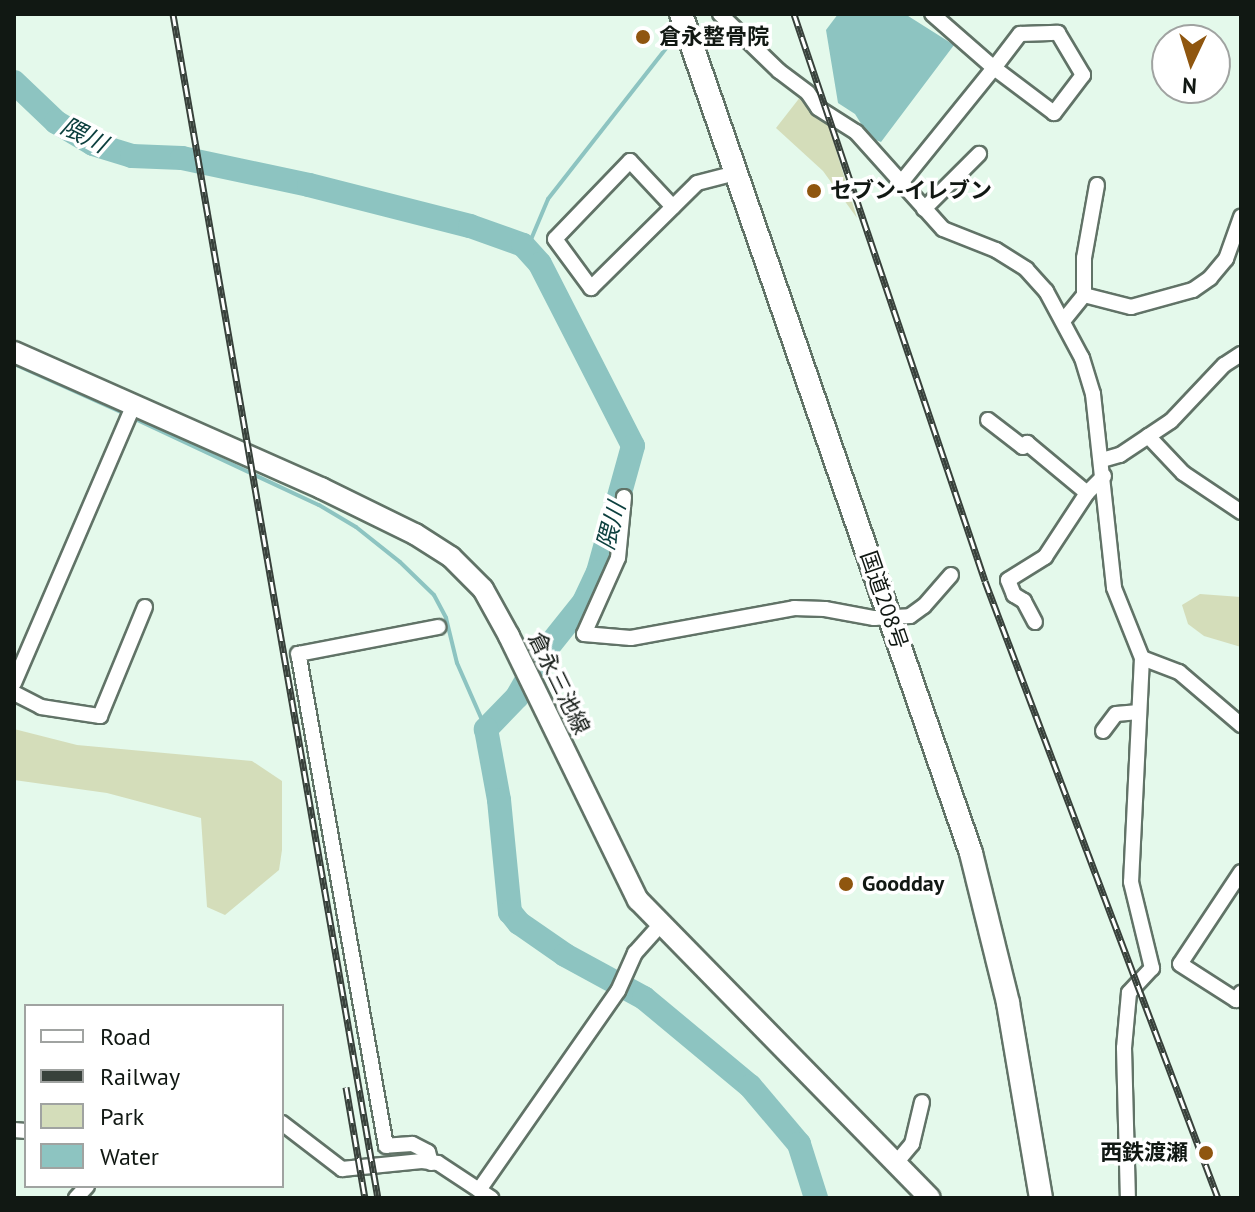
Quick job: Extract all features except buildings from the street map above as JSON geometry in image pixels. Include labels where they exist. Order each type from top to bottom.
[{"type":"highway","name":"国道208号","points":[[685,25],[971,853],[992,929],[1041,1198]]},
{"type":"main road","name":"倉永三池線","points":[[14,352],[415,534],[451,557],[483,589],[509,636],[622,873],[638,900],[930,1198]]},
{"type":"street","points":[[720,14],[779,71],[808,93],[818,108],[856,132],[943,229],[996,250],[1026,269],[1046,291],[1082,358],[1093,394],[1114,588],[1142,658],[1131,882],[1152,968],[1129,993],[1124,1048],[1128,1198]]},
{"type":"street","points":[[900,184],[994,68],[1020,34],[1058,33],[1083,75],[1054,113],[994,68],[932,14]]},
{"type":"street","points":[[924,209],[979,154]]},
{"type":"street","points":[[673,207],[630,161],[555,239],[591,288],[673,207],[697,183],[736,173]]},
{"type":"street","points":[[1063,321],[1084,295],[1084,258],[1097,185]]},
{"type":"street","points":[[1084,295],[1131,307],[1193,290],[1210,278],[1226,259],[1241,217]]},
{"type":"street","points":[[1102,460],[1120,455],[1171,421],[1224,365],[1241,354]]},
{"type":"street","points":[[14,683],[134,404]]},
{"type":"street","points":[[988,420],[1023,447],[1027,443],[1087,493]]},
{"type":"street","points":[[1148,436],[1183,473],[1241,512]]},
{"type":"street","points":[[1035,622],[1024,601],[1014,595],[1008,580],[1045,557],[1087,493],[1104,476]]},
{"type":"street","points":[[624,497],[618,558],[584,634],[631,638],[794,608],[890,618],[910,616],[924,606],[951,575]]},
{"type":"street","points":[[14,693],[41,707],[100,716],[145,607]]},
{"type":"street","points":[[431,1163],[428,1152],[412,1144],[386,1146],[298,654],[438,627]]},
{"type":"street","points":[[1142,658],[1179,672],[1241,725]]},
{"type":"street","points":[[1103,731],[1116,714],[1139,712]]},
{"type":"street","points":[[1241,872],[1180,964],[1236,1000],[1241,993]]},
{"type":"street","points":[[284,1125],[342,1169],[438,1163],[485,1194],[618,991],[635,953],[660,925]]},
{"type":"street","points":[[896,1163],[912,1144],[922,1102]]},
{"type":"green space","points":[[801,96],[828,124],[857,218],[823,171],[776,128]]},
{"type":"green space","points":[[1200,594],[1241,597],[1241,647],[1204,636],[1188,624],[1182,605]]},
{"type":"green space","points":[[14,729],[77,745],[252,761],[282,781],[279,870],[225,915],[207,907],[201,818],[107,793],[14,780]]},
{"type":"water","points":[[838,14],[905,14],[954,45],[881,142],[870,138],[855,114],[838,103],[826,30]]},
{"type":"waterway","points":[[527,249],[548,199],[676,36]]},
{"type":"waterway","name":"隈川","points":[[14,82],[56,122],[93,144],[132,156],[182,158],[309,185],[470,226],[523,245],[540,264],[633,446],[598,572],[584,602],[540,657],[517,697],[486,729],[499,800],[510,912],[519,923],[565,955],[644,998],[750,1086],[799,1144],[816,1198]]},
{"type":"waterway","points":[[14,364],[125,414]]},
{"type":"waterway","points":[[133,418],[319,505],[356,527],[400,562],[434,595],[446,618],[457,663],[486,729]]},
{"type":"railway","points":[[173,14],[378,1198]]},
{"type":"railway","points":[[794,14],[985,581],[1218,1198]]},
{"type":"railway","points":[[346,1087],[365,1198]]},
{"type":"place","name":"倉永整骨院","points":[[643,37]]},
{"type":"place","name":"セブン-イレブン","points":[[814,191]]},
{"type":"place","name":"Goodday","points":[[846,884]]},
{"type":"place","name":"西鉄渡瀬","points":[[1206,1153]]}]
